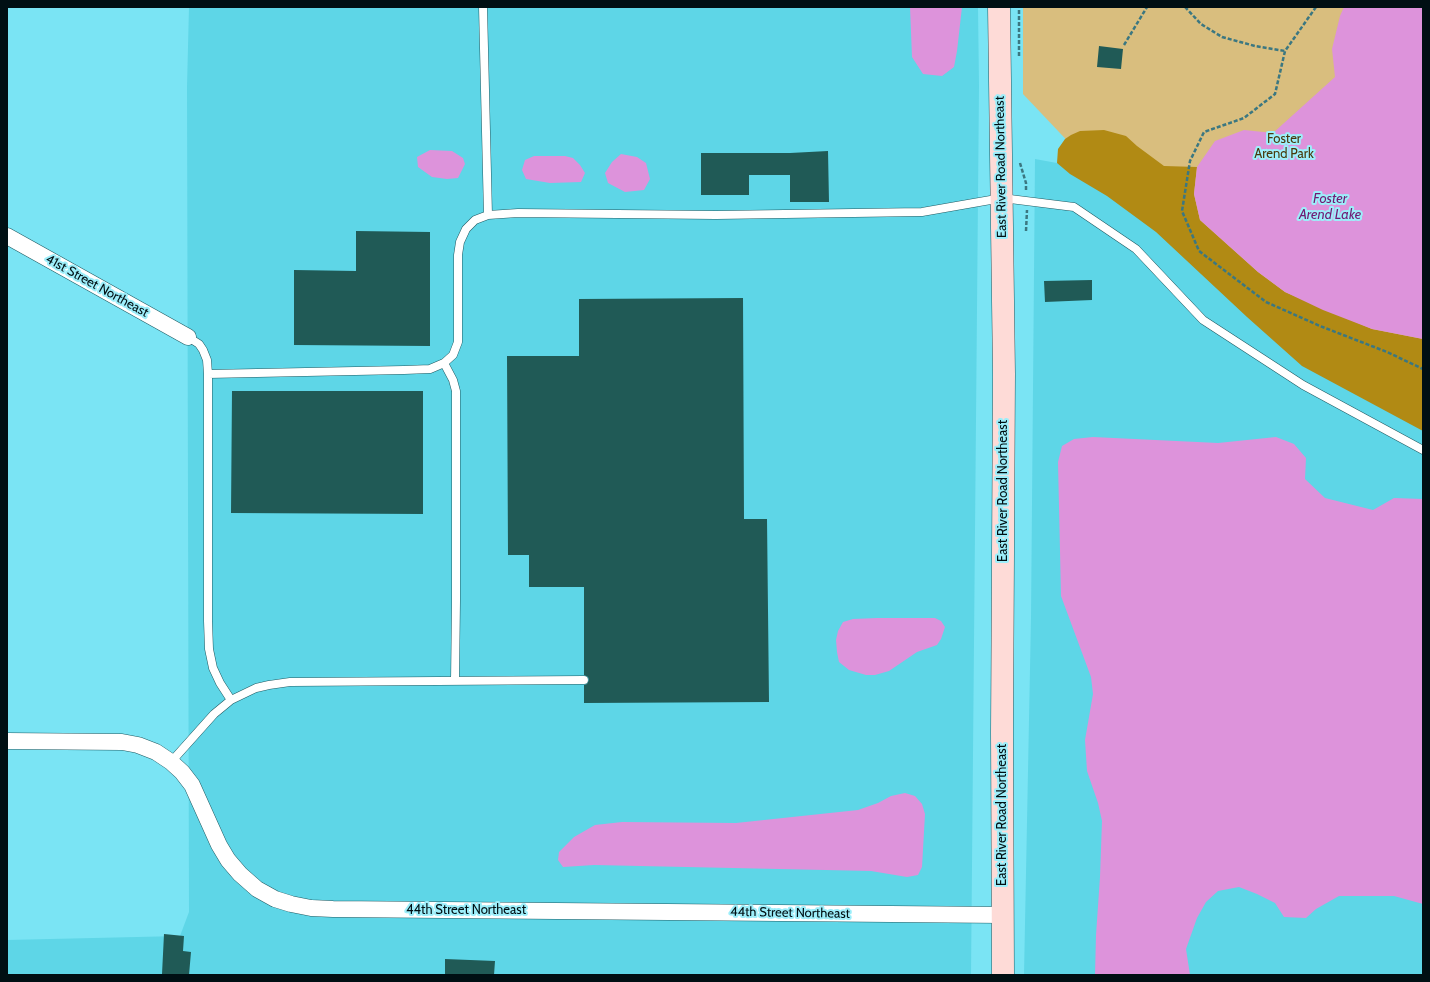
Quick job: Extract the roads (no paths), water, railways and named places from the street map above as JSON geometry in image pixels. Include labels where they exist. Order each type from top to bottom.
[{"type":"street","name":"East River Road Northeast","points":[[999,7],[1004,374],[1003,975]]},
{"type":"street","name":"41st Street Northeast","points":[[7,236],[188,337]]},
{"type":"street","name":"44th Street Northeast","points":[[7,741],[122,742],[138,745],[156,752],[171,762],[182,772],[192,785],[219,845],[228,860],[240,874],[257,889],[275,899],[311,908],[1002,915]]},
{"type":"lane","points":[[483,7],[488,215]]},
{"type":"lane","points":[[208,374],[430,369],[444,363],[454,355],[458,342],[458,255],[460,242],[466,229],[475,220],[488,215],[518,213],[716,215],[922,212],[1002,198],[1074,207],[1136,249],[1203,320],[1303,385],[1423,450]]},
{"type":"lane","points":[[188,337],[199,344],[203,350],[207,360],[208,374],[209,649],[213,668],[220,683],[232,700]]},
{"type":"lane","points":[[444,363],[454,380],[456,391],[455,681]]},
{"type":"lane","points":[[171,762],[214,714],[232,700],[256,688],[290,682],[584,680]]},
{"type":"water","points":[[910,7],[962,7],[954,67],[942,76],[923,74],[912,57]]},
{"type":"water","name":"Foster Arend Lake","points":[[1344,7],[1423,7],[1423,339],[1372,329],[1323,310],[1285,292],[1258,272],[1200,220],[1194,194],[1197,167],[1215,141],[1244,130],[1273,133],[1335,77],[1332,49],[1340,16]]},
{"type":"water","points":[[430,150],[452,151],[463,158],[465,164],[458,178],[447,179],[432,177],[418,167],[417,157]]},
{"type":"water","points":[[621,154],[637,157],[646,163],[650,179],[644,190],[625,192],[608,183],[605,173],[612,162]]},
{"type":"water","points":[[534,156],[565,156],[573,158],[585,173],[581,182],[550,183],[526,179],[522,170],[525,160]]},
{"type":"water","points":[[1093,437],[1218,443],[1276,437],[1294,444],[1306,458],[1305,479],[1325,498],[1373,510],[1394,498],[1423,499],[1423,904],[1394,896],[1339,896],[1316,909],[1306,918],[1284,917],[1275,903],[1257,894],[1239,887],[1218,891],[1206,902],[1197,918],[1186,949],[1190,975],[1095,975],[1102,821],[1098,803],[1087,771],[1085,740],[1093,694],[1091,677],[1061,596],[1058,462],[1062,446],[1074,439]]},
{"type":"water","points":[[935,618],[941,621],[945,627],[941,639],[937,645],[917,652],[889,671],[875,675],[866,675],[849,670],[839,662],[836,640],[838,631],[843,622],[853,619]]},
{"type":"water","points":[[905,793],[915,796],[922,804],[925,814],[922,867],[918,875],[907,877],[871,871],[594,865],[563,867],[558,860],[559,852],[574,837],[595,825],[622,822],[736,823],[858,810],[878,803],[891,796]]},
{"type":"park label","name":"Foster Arend Park","points":[[1284,146]]}]
